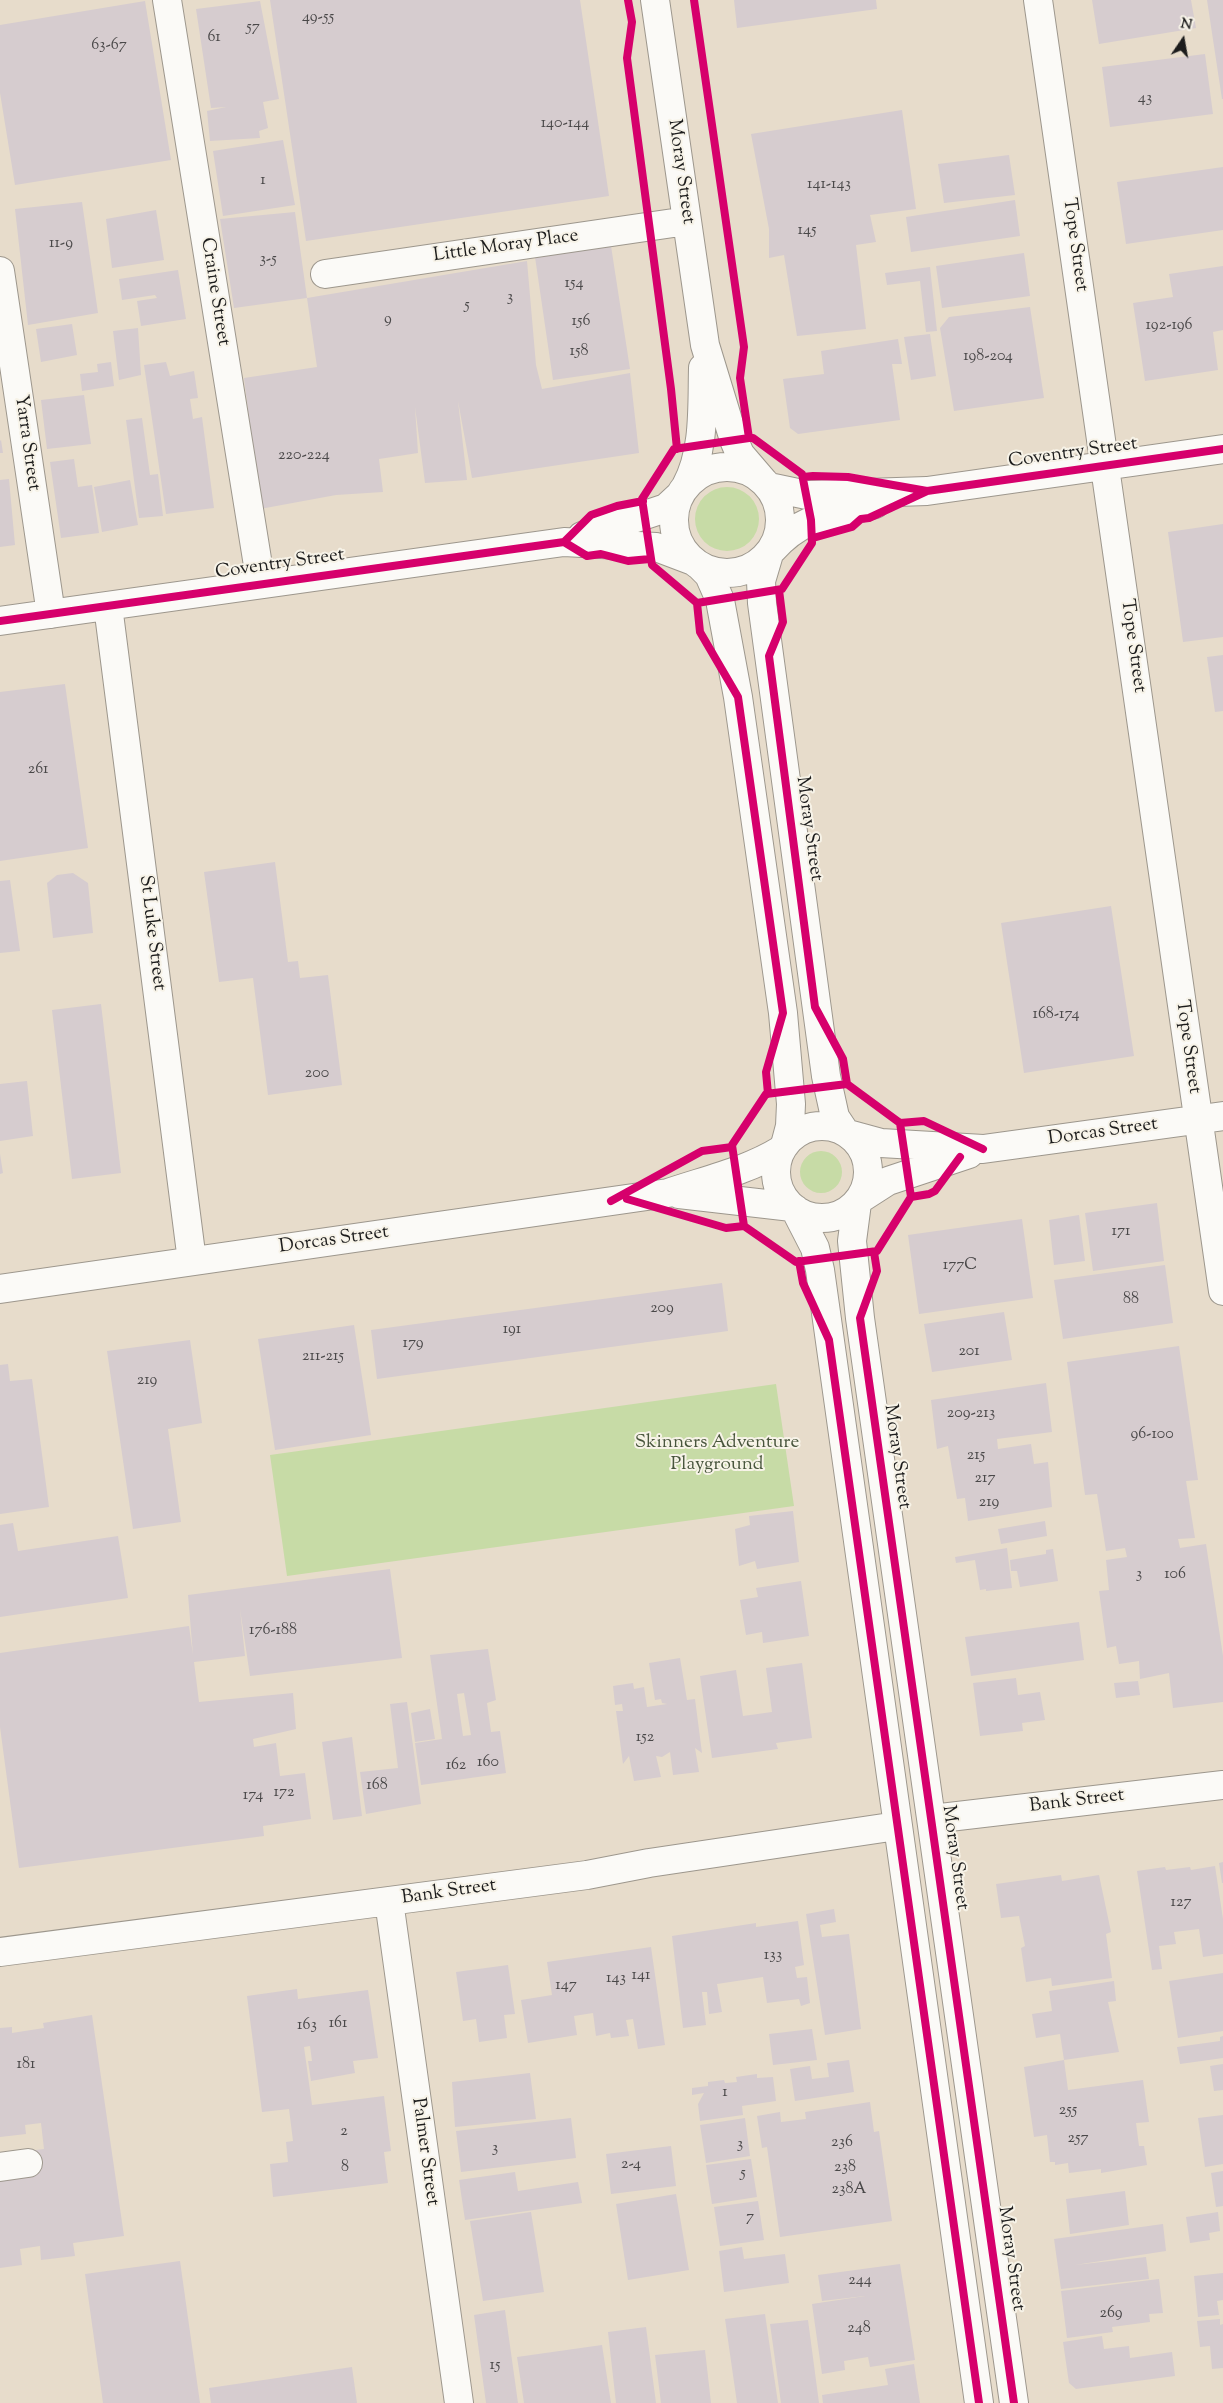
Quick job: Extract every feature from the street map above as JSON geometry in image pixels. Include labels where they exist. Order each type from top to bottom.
[{"type":"street","name":"Craine Street","points":[[167,0],[261,584]]},
{"type":"street","name":"Moray Street","points":[[655,0],[704,345],[740,454],[767,484]]},
{"type":"street","name":"Tope Street","points":[[1038,0],[1106,465],[1210,1118],[1223,1292]]},
{"type":"street","name":"Little Moray Place","points":[[325,274],[687,221]]},
{"type":"street","name":"Yarra Street","points":[[0,271],[51,614]]},
{"type":"street","name":"Moray Street","points":[[683,490],[696,463],[699,446],[704,345]]},
{"type":"street","name":"Coventry Street","points":[[771,551],[789,532],[811,520],[928,491],[1223,449]]},
{"type":"street","points":[[696,563],[720,573],[731,573],[752,568],[771,551],[779,531],[780,512],[767,484],[757,476],[739,468],[719,467],[701,473],[683,490],[674,512],[675,530],[681,547],[696,563],[712,580],[720,600],[738,697],[783,1013],[791,1104],[790,1126],[778,1160],[777,1180],[780,1191],[794,1208],[816,1248],[820,1270],[979,2403]]},
{"type":"street","name":"Coventry Street","points":[[767,484],[794,494],[816,496],[928,491]]},
{"type":"street","name":"Coventry Street","points":[[0,621],[564,542],[666,508],[683,490]]},
{"type":"street","name":"Coventry Street","points":[[564,542],[656,547],[696,563]]},
{"type":"street","name":"Moray Street","points":[[771,551],[762,573],[762,603],[823,1061],[837,1122],[847,1133]]},
{"type":"street","name":"St Luke Street","points":[[108,606],[192,1261]]},
{"type":"street","name":"Dorcas Street","points":[[858,1201],[888,1181],[983,1149],[1210,1118]]},
{"type":"street","points":[[783,1148],[791,1138],[808,1128],[827,1126],[847,1133],[863,1149],[868,1169],[866,1189],[858,1201],[841,1214],[822,1218],[794,1208]]},
{"type":"street","name":"Dorcas Street","points":[[847,1133],[874,1142],[983,1149]]},
{"type":"street","name":"Dorcas Street","points":[[0,1289],[668,1193],[751,1165],[783,1148]]},
{"type":"street","name":"Dorcas Street","points":[[668,1193],[794,1208]]},
{"type":"street","name":"Moray Street","points":[[858,1201],[852,1234],[860,1318],[1014,2403]]},
{"type":"street","name":"Bank Street","points":[[932,1819],[1223,1785]]},
{"type":"street","name":"Bank Street","points":[[0,1952],[587,1875],[649,1862],[897,1826]]},
{"type":"street","name":"Palmer Street","points":[[389,1902],[459,2403]]},
{"type":"street","points":[[0,2167],[28,2163]]},
{"type":"green space","points":[[721,487],[733,487],[750,496],[757,507],[759,519],[757,531],[750,542],[733,551],[721,551],[709,546],[700,537],[695,525],[695,513],[700,501],[709,492]]},
{"type":"green space","points":[[817,1151],[825,1151],[836,1157],[842,1172],[836,1187],[825,1193],[817,1193],[806,1187],[800,1176],[800,1168],[806,1157]]},
{"type":"green space","name":"Skinners Adventure Playground","points":[[776,1384],[794,1506],[287,1576],[270,1455]]},
{"type":"building","points":[[270,0],[580,0],[609,196],[306,241]]},
{"type":"building","points":[[734,0],[876,0],[877,9],[737,28]]},
{"type":"building","points":[[1092,0],[1191,0],[1196,28],[1099,44]]},
{"type":"building","points":[[1207,0],[1223,0],[1223,99],[1222,99]]},
{"type":"building","points":[[145,1],[171,160],[15,185],[0,93],[0,25]]},
{"type":"building","points":[[260,1],[279,99],[263,102],[268,128],[259,131],[260,138],[210,141],[207,111],[226,107],[211,108],[196,9]]},
{"type":"building","points":[[1205,54],[1213,114],[1110,127],[1102,67]]},
{"type":"building","points":[[902,110],[916,209],[870,215],[876,242],[856,245],[866,329],[797,336],[784,255],[769,258],[769,229],[751,134]]},
{"type":"building","points":[[283,140],[295,205],[223,216],[213,151]]},
{"type":"building","points":[[1009,155],[1015,195],[944,203],[938,164]]},
{"type":"building","points":[[1223,167],[1223,230],[1126,244],[1117,182]]},
{"type":"building","points":[[1015,200],[1020,236],[911,252],[906,217]]},
{"type":"building","points":[[82,202],[98,313],[28,325],[15,209]]},
{"type":"building","points":[[156,210],[164,260],[112,268],[106,219]]},
{"type":"building","points":[[295,212],[307,298],[234,308],[220,219]]},
{"type":"building","points":[[611,246],[630,369],[553,380],[535,257]]},
{"type":"building","points":[[1024,253],[1030,296],[942,308],[936,266]]},
{"type":"building","points":[[527,261],[536,365],[542,389],[630,373],[639,453],[472,478],[458,401],[467,480],[425,483],[415,407],[418,453],[379,459],[383,492],[336,495],[260,509],[244,378],[317,367],[307,298]]},
{"type":"building","points":[[1223,266],[1223,330],[1213,332],[1218,370],[1145,381],[1133,303],[1173,297],[1169,274]]},
{"type":"building","points":[[930,267],[937,331],[926,332],[920,281],[887,285],[885,273]]},
{"type":"building","points":[[178,270],[186,319],[141,326],[137,301],[157,298],[155,295],[122,300],[119,279]]},
{"type":"building","points":[[1030,307],[1044,398],[954,411],[940,328],[949,317]]},
{"type":"building","points":[[72,324],[77,355],[41,362],[36,329]]},
{"type":"building","points":[[138,328],[141,375],[119,380],[113,331]]},
{"type":"building","points":[[930,334],[936,376],[911,380],[904,337]]},
{"type":"building","points":[[898,339],[902,364],[892,364],[900,420],[798,434],[790,428],[783,379],[824,374],[821,351]]},
{"type":"building","points":[[111,362],[114,386],[82,391],[80,374],[98,372],[97,364]]},
{"type":"building","points":[[166,362],[170,376],[194,371],[198,398],[190,399],[193,419],[202,417],[214,508],[166,514],[144,365]]},
{"type":"building","points":[[84,395],[91,444],[47,449],[41,400]]},
{"type":"building","points":[[142,418],[150,475],[158,474],[163,516],[139,518],[126,420]]},
{"type":"building","points":[[1,440],[3,453],[0,453]]},
{"type":"building","points":[[74,459],[78,487],[92,485],[99,533],[61,538],[50,462]]},
{"type":"building","points":[[9,479],[15,545],[0,547],[0,480]]},
{"type":"building","points":[[130,480],[138,525],[102,532],[94,487]]},
{"type":"building","points":[[1223,524],[1223,637],[1183,642],[1168,532]]},
{"type":"building","points":[[1223,655],[1223,711],[1215,712],[1207,657]]},
{"type":"building","points":[[65,684],[88,848],[0,861],[0,692]]},
{"type":"building","points":[[275,862],[288,962],[298,961],[300,978],[328,975],[342,1085],[268,1095],[253,978],[219,982],[204,872]]},
{"type":"building","points":[[73,873],[88,883],[93,933],[53,938],[47,883],[57,875]]},
{"type":"building","points":[[10,880],[20,951],[0,953],[0,881]]},
{"type":"building","points":[[1111,906],[1134,1056],[1024,1073],[1001,923]]},
{"type":"building","points":[[101,1004],[121,1173],[72,1179],[52,1010]]},
{"type":"building","points":[[27,1081],[33,1136],[0,1141],[0,1084]]},
{"type":"building","points":[[0,1154],[3,1173],[0,1174]]},
{"type":"building","points":[[1157,1203],[1164,1261],[1093,1271],[1085,1213]]},
{"type":"building","points":[[1079,1215],[1085,1261],[1054,1265],[1049,1220]]},
{"type":"building","points":[[1022,1219],[1033,1298],[919,1314],[908,1235]]},
{"type":"building","points":[[1165,1265],[1173,1323],[1063,1339],[1054,1280]]},
{"type":"building","points":[[722,1283],[728,1331],[377,1379],[371,1330]]},
{"type":"building","points":[[1004,1312],[1012,1360],[932,1372],[924,1324]]},
{"type":"building","points":[[354,1325],[371,1435],[275,1450],[258,1339]]},
{"type":"building","points":[[190,1340],[202,1423],[168,1429],[181,1522],[133,1529],[107,1351]]},
{"type":"building","points":[[1179,1346],[1198,1480],[1186,1481],[1195,1538],[1178,1539],[1180,1548],[1206,1544],[1223,1656],[1223,1702],[1173,1708],[1169,1673],[1140,1679],[1139,1661],[1119,1664],[1116,1646],[1107,1648],[1099,1591],[1109,1590],[1106,1560],[1127,1557],[1125,1548],[1106,1551],[1097,1494],[1085,1495],[1067,1362]]},
{"type":"building","points":[[8,1364],[10,1381],[32,1379],[49,1507],[0,1514],[0,1365]]},
{"type":"building","points":[[1046,1383],[1052,1432],[997,1439],[998,1449],[1031,1444],[1034,1464],[1048,1462],[1052,1507],[968,1521],[965,1498],[957,1499],[948,1446],[937,1449],[931,1400]]},
{"type":"building","points":[[793,1511],[799,1562],[757,1569],[755,1561],[739,1566],[735,1529],[750,1525],[749,1516]]},
{"type":"building","points":[[1045,1521],[1047,1536],[1001,1544],[998,1529]]},
{"type":"building","points":[[13,1523],[18,1551],[118,1536],[128,1598],[0,1617],[0,1525]]},
{"type":"building","points":[[1007,1548],[1012,1588],[980,1590],[975,1560],[956,1563],[955,1557]]},
{"type":"building","points":[[1053,1549],[1058,1581],[1020,1587],[1017,1571],[1011,1571],[1010,1560],[1046,1554],[1046,1550]]},
{"type":"building","points":[[390,1569],[402,1658],[250,1676],[240,1609],[245,1656],[194,1662],[199,1702],[293,1693],[296,1729],[253,1739],[254,1747],[276,1743],[280,1776],[305,1773],[311,1819],[263,1826],[264,1836],[19,1868],[0,1727],[0,1653],[189,1626],[193,1655],[188,1595]]},
{"type":"building","points":[[801,1581],[809,1636],[763,1643],[762,1632],[746,1635],[740,1600],[758,1597],[756,1588]]},
{"type":"building","points":[[1079,1622],[1084,1660],[971,1676],[965,1637]]},
{"type":"building","points":[[488,1649],[496,1700],[487,1703],[491,1732],[500,1731],[506,1773],[421,1785],[415,1743],[442,1739],[430,1655]],"holes":[[[464,1693],[471,1735],[463,1736],[457,1694]]]},
{"type":"building","points":[[680,1658],[687,1700],[695,1699],[702,1753],[695,1748],[699,1772],[673,1775],[670,1752],[662,1757],[656,1756],[661,1777],[634,1781],[629,1756],[623,1764],[616,1711],[623,1711],[622,1704],[615,1705],[613,1686],[633,1683],[634,1689],[644,1687],[647,1707],[667,1704],[662,1703],[661,1699],[655,1700],[649,1663]]},
{"type":"building","points":[[802,1663],[812,1738],[776,1743],[778,1749],[712,1758],[700,1676],[736,1670],[743,1716],[772,1712],[766,1668]]},
{"type":"building","points":[[1016,1678],[1018,1695],[1040,1692],[1045,1720],[1022,1723],[1023,1731],[980,1736],[973,1683]]},
{"type":"building","points":[[1138,1681],[1140,1695],[1116,1698],[1114,1683]]},
{"type":"building","points":[[407,1702],[421,1804],[366,1814],[360,1772],[398,1768],[390,1704]]},
{"type":"building","points":[[430,1709],[435,1739],[415,1742],[411,1713]]},
{"type":"building","points":[[352,1737],[362,1816],[333,1820],[322,1742]]},
{"type":"building","points":[[1223,1862],[1223,1883],[1222,1883],[1219,1863]]},
{"type":"building","points":[[1215,1866],[1223,1919],[1223,1954],[1203,1957],[1199,1929],[1174,1932],[1176,1944],[1159,1946],[1162,1969],[1152,1970],[1137,1871],[1165,1867],[1166,1870],[1190,1867],[1191,1870]]},
{"type":"building","points":[[1061,1875],[1062,1881],[1099,1875],[1111,1932],[1106,1934],[1112,1978],[1052,1986],[1051,1978],[1026,1982],[1021,1948],[1025,1946],[1019,1916],[1001,1918],[996,1884]]},
{"type":"building","points":[[834,1909],[836,1922],[820,1925],[822,1937],[849,1934],[861,2029],[825,2035],[806,1914]]},
{"type":"building","points":[[798,1921],[804,1965],[795,1967],[797,1978],[807,1977],[810,2003],[801,2006],[799,1999],[767,2003],[763,1977],[717,1984],[722,2012],[709,2014],[707,1992],[702,1992],[706,2025],[683,2028],[672,1936],[756,1923],[756,1927]]},
{"type":"building","points":[[651,1947],[665,2045],[638,2049],[633,2019],[626,2020],[629,2036],[611,2038],[610,2033],[596,2036],[593,2013],[574,2016],[577,2035],[528,2043],[521,2000],[552,1995],[547,1962]]},
{"type":"building","points":[[508,1965],[515,2014],[504,2015],[507,2038],[479,2042],[476,2019],[463,2021],[456,1972]]},
{"type":"building","points":[[1223,1973],[1223,2031],[1178,2038],[1169,1981]]},
{"type":"building","points":[[1114,1981],[1116,2001],[1108,2002],[1119,2052],[1064,2060],[1060,2034],[1036,2038],[1032,2014],[1052,2011],[1049,1991]]},
{"type":"building","points":[[297,1989],[298,1999],[368,1990],[378,2058],[353,2061],[355,2073],[311,2081],[308,2061],[312,2061],[310,2046],[304,2047],[312,2105],[384,2096],[391,2151],[384,2152],[388,2183],[273,2197],[270,2164],[288,2162],[286,2142],[293,2141],[289,2109],[262,2112],[247,1996]]},
{"type":"building","points":[[92,2015],[124,2236],[73,2243],[75,2256],[41,2260],[40,2246],[20,2249],[22,2265],[0,2268],[0,2174],[27,2151],[44,2149],[41,2123],[25,2125],[26,2134],[0,2137],[0,2028],[12,2027],[12,2033],[44,2028],[43,2023]]},
{"type":"building","points":[[812,2029],[817,2060],[773,2065],[769,2034]]},
{"type":"building","points":[[1223,2036],[1223,2058],[1180,2064],[1177,2047],[1220,2041],[1220,2037]]},
{"type":"building","points":[[849,2060],[854,2092],[795,2101],[790,2069],[810,2066],[812,2079],[829,2077],[827,2063]]},
{"type":"building","points":[[1064,2060],[1068,2090],[1143,2080],[1149,2122],[1136,2123],[1139,2146],[1144,2146],[1147,2165],[1101,2173],[1101,2169],[1069,2173],[1068,2163],[1055,2165],[1055,2162],[1050,2162],[1047,2135],[1034,2137],[1024,2067]]},
{"type":"building","points":[[1223,2064],[1223,2090],[1214,2091],[1210,2066]]},
{"type":"building","points":[[530,2073],[536,2119],[455,2127],[452,2082]]},
{"type":"building","points":[[757,2074],[757,2078],[773,2077],[776,2101],[742,2106],[743,2115],[700,2121],[698,2104],[704,2093],[692,2095],[692,2088],[708,2086],[708,2082],[724,2080],[725,2083],[737,2082],[736,2077]]},
{"type":"building","points":[[870,2102],[874,2132],[879,2131],[892,2221],[780,2237],[767,2147],[762,2148],[757,2116],[780,2112],[781,2122],[806,2119],[805,2112]]},
{"type":"building","points":[[1223,2115],[1223,2164],[1205,2167],[1198,2118]]},
{"type":"building","points":[[571,2118],[576,2158],[461,2172],[456,2131]]},
{"type":"building","points":[[745,2118],[750,2156],[706,2163],[700,2125]]},
{"type":"building","points":[[671,2146],[676,2186],[611,2194],[606,2154]]},
{"type":"building","points":[[751,2159],[757,2197],[712,2204],[706,2165]]},
{"type":"building","points":[[1223,2171],[1223,2206],[1216,2207],[1211,2173]]},
{"type":"building","points":[[515,2172],[518,2191],[578,2182],[582,2203],[465,2220],[459,2180]]},
{"type":"building","points":[[1125,2191],[1129,2225],[1070,2234],[1066,2199]]},
{"type":"building","points":[[676,2194],[689,2270],[628,2280],[616,2204]]},
{"type":"building","points":[[758,2201],[764,2240],[720,2246],[714,2207]]},
{"type":"building","points":[[531,2212],[544,2292],[483,2301],[470,2221]]},
{"type":"building","points":[[1218,2212],[1220,2231],[1209,2233],[1210,2240],[1190,2243],[1186,2217]]},
{"type":"building","points":[[1163,2224],[1166,2251],[1075,2265],[1146,2257],[1149,2279],[1061,2289],[1054,2239]]},
{"type":"building","points":[[742,2247],[744,2259],[785,2254],[789,2283],[724,2292],[719,2251]]},
{"type":"building","points":[[180,2261],[200,2403],[103,2403],[85,2274]]},
{"type":"building","points":[[900,2264],[915,2360],[870,2367],[868,2357],[844,2361],[845,2370],[822,2374],[812,2304],[865,2296],[822,2301],[818,2275]]},
{"type":"building","points":[[1223,2273],[1223,2300],[1217,2301],[1219,2315],[1198,2317],[1194,2276]]},
{"type":"building","points":[[1159,2279],[1163,2313],[1149,2314],[1150,2322],[1112,2327],[1113,2332],[1067,2338],[1061,2291]]},
{"type":"building","points":[[505,2310],[518,2403],[486,2403],[474,2315]]},
{"type":"building","points":[[765,2314],[778,2403],[737,2403],[725,2319]]},
{"type":"building","points":[[1220,2319],[1220,2325],[1223,2324],[1223,2368],[1212,2369],[1210,2346],[1200,2347],[1197,2321]]},
{"type":"building","points":[[808,2320],[819,2403],[781,2403],[770,2324]]},
{"type":"building","points":[[646,2327],[656,2403],[616,2403],[608,2332]]},
{"type":"building","points":[[1102,2336],[1104,2349],[1129,2346],[1130,2358],[1172,2352],[1175,2376],[1076,2389],[1069,2383],[1063,2342]]},
{"type":"building","points":[[602,2345],[611,2403],[524,2403],[517,2357]]},
{"type":"building","points":[[705,2350],[711,2403],[661,2403],[655,2355]]},
{"type":"building","points":[[914,2364],[920,2403],[823,2403],[822,2395],[888,2385],[885,2369]]},
{"type":"building","points":[[352,2367],[357,2403],[211,2403],[209,2388]]},
{"type":"cycle path","points":[[628,0],[632,22],[627,58],[671,389],[677,449]]},
{"type":"cycle path","points":[[694,0],[744,347],[740,378],[749,438]]},
{"type":"cycle path","points":[[749,438],[753,438],[802,474],[811,520],[812,543],[782,589],[697,603],[652,565],[642,499],[674,449],[749,438]]},
{"type":"cycle path","points":[[813,538],[852,527],[861,519],[869,518],[927,491],[1223,449]]},
{"type":"cycle path","points":[[803,477],[848,477],[927,491]]},
{"type":"cycle path","points":[[564,542],[591,515],[617,506],[643,501]]},
{"type":"cycle path","points":[[564,542],[587,556],[601,554],[628,561],[650,559]]},
{"type":"cycle path","points":[[0,621],[564,542]]},
{"type":"cycle path","points":[[779,590],[783,622],[769,656],[815,1007],[843,1059],[847,1084]]},
{"type":"cycle path","points":[[697,603],[700,632],[738,697],[783,1013],[766,1072],[768,1094]]},
{"type":"cycle path","points":[[847,1084],[900,1123],[911,1197],[877,1251],[796,1262],[744,1226],[732,1145],[766,1094],[847,1084]]},
{"type":"cycle path","points":[[900,1123],[924,1121],[983,1149]]},
{"type":"cycle path","points":[[611,1201],[702,1151],[732,1147]]},
{"type":"cycle path","points":[[911,1197],[935,1191],[960,1157]]},
{"type":"cycle path","points":[[627,1199],[726,1228],[744,1226]]},
{"type":"cycle path","points":[[874,1252],[877,1271],[860,1318],[1014,2403]]},
{"type":"cycle path","points":[[799,1261],[803,1283],[829,1340],[979,2403]]}]
